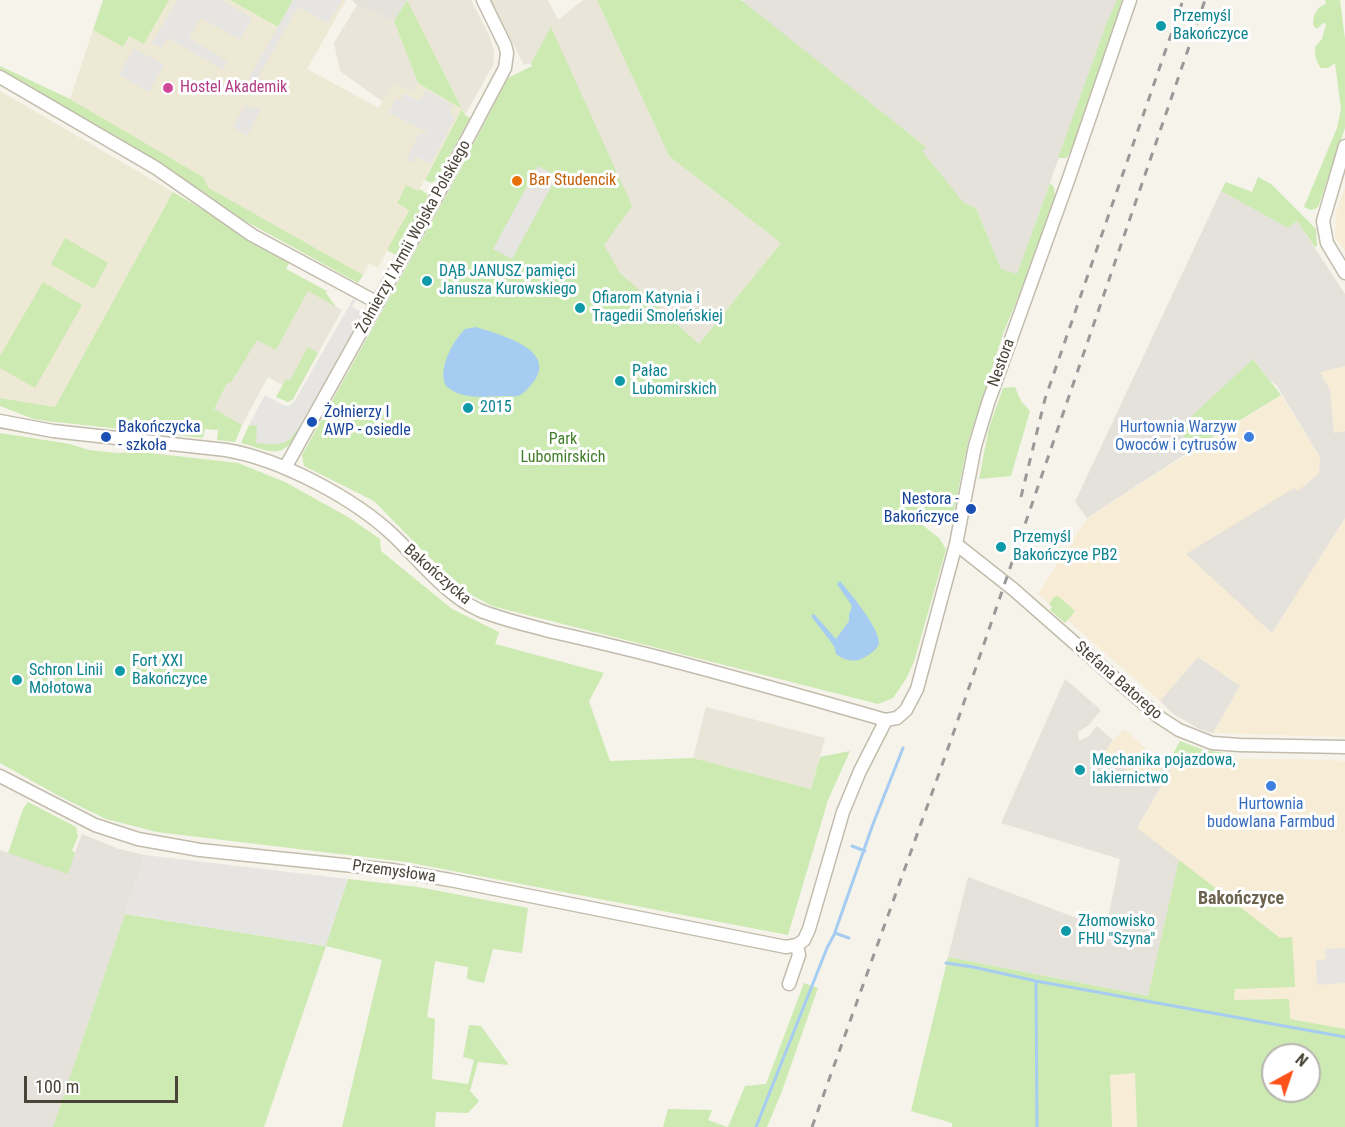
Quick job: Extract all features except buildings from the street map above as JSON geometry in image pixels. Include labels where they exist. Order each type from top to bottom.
[{"type":"street","name":"Żołnierzy I Armii Wojska Polskiego","points":[[285,468],[378,303],[505,68],[507,53],[505,45],[483,0]]},
{"type":"street","name":"Nestora","points":[[886,720],[897,718],[906,710],[917,688],[956,544],[975,446],[988,403],[1130,0]]},
{"type":"street","points":[[0,78],[156,168],[252,235],[378,303]]},
{"type":"street","points":[[1345,146],[1323,221],[1327,243],[1345,273]]},
{"type":"street","name":"Bakończycka","points":[[0,421],[42,429],[226,450],[255,456],[285,468],[366,513],[396,538],[451,591],[477,609],[506,620],[668,660],[886,720]]},
{"type":"street","name":"Stefana Batorego","points":[[956,544],[1012,589],[1159,717],[1179,730],[1201,740],[1226,745],[1345,747]]},
{"type":"street","points":[[789,984],[799,955],[797,945],[804,940],[810,929],[843,812],[886,720]]},
{"type":"street","name":"Przemysłowa","points":[[0,776],[95,825],[154,843],[392,870],[786,947],[797,945]]},
{"type":"shaded area","points":[[169,0],[230,0],[277,27],[293,0],[346,0],[307,69],[379,108],[394,83],[413,93],[418,83],[462,109],[418,192],[406,185],[397,202],[409,209],[378,268],[369,263],[363,275],[209,188],[203,177],[70,99],[93,30],[123,47],[129,36],[144,44]]},
{"type":"shaded area","points":[[177,0],[221,0],[252,18],[240,40],[201,18],[189,38],[228,61],[223,70],[168,38],[161,48],[152,43]]},
{"type":"shaded area","points":[[293,0],[342,0],[328,23],[298,7],[255,83],[248,79]]},
{"type":"shaded area","points":[[352,0],[407,0],[394,21],[357,5]]},
{"type":"shaded area","points":[[407,0],[471,0],[489,35],[494,51],[493,65],[465,115]]},
{"type":"shaded area","points":[[491,0],[548,0],[558,20],[583,0],[597,0],[669,156],[781,243],[699,344],[607,263],[551,28],[531,63],[524,65]]},
{"type":"shaded area","points":[[744,0],[1117,0],[1107,22],[1017,275],[1001,269],[976,208],[964,203],[921,151],[925,146],[741,2]]},
{"type":"shaded area","points":[[357,5],[394,21],[418,83],[413,93],[394,84],[383,102],[340,71],[334,43]]},
{"type":"shaded area","points":[[134,48],[164,65],[149,92],[119,75]]},
{"type":"shaded area","points":[[426,90],[453,105],[450,112],[455,118],[431,164],[416,157],[412,163],[406,160],[420,132],[427,135],[428,133],[389,113],[396,98],[400,100],[404,93],[419,101]]},
{"type":"shaded area","points":[[0,91],[173,192],[55,407],[0,398]]},
{"type":"shaded area","points":[[245,105],[261,110],[247,136],[233,128]]},
{"type":"shaded area","points":[[538,166],[557,176],[512,259],[493,249]]},
{"type":"shaded area","points":[[1345,187],[1345,251],[1335,237],[1336,213]]},
{"type":"shaded area","points":[[1221,191],[1288,228],[1297,221],[1345,294],[1345,366],[1320,372],[1330,390],[1334,433],[1345,431],[1345,518],[1272,633],[1186,554],[1294,488],[1298,491],[1319,473],[1320,457],[1277,386],[1268,379],[1254,359],[1188,420],[1201,444],[1087,518],[1075,502]]},
{"type":"shaded area","points":[[308,291],[342,310],[296,393],[268,377],[242,425],[213,409],[257,339],[276,350]]},
{"type":"shaded area","points":[[353,299],[356,300],[352,307],[364,313],[299,427],[291,438],[283,443],[256,443],[257,426],[249,425],[265,395],[283,405],[289,406],[294,402]]},
{"type":"shaded area","points":[[1345,366],[1345,431],[1334,433],[1330,390],[1320,371]]},
{"type":"shaded area","points":[[1281,395],[1320,457],[1319,473],[1298,491],[1272,632],[1345,518],[1345,737],[1213,733],[1240,686],[1198,657],[1160,701],[1038,594],[1087,518]]},
{"type":"shaded area","points":[[1198,657],[1240,686],[1213,733],[1199,729],[1172,713],[1160,701]]},
{"type":"shaded area","points":[[1065,679],[1101,710],[1089,725],[1078,732],[1079,741],[1089,736],[1097,726],[1113,740],[1105,751],[1145,787],[1165,765],[1171,769],[1137,828],[1179,860],[1148,996],[948,957],[968,877],[1106,929],[1120,859],[1001,823]]},
{"type":"shaded area","points":[[706,707],[825,738],[811,789],[693,758]]},
{"type":"shaded area","points":[[1124,729],[1165,765],[1145,787],[1104,750]]},
{"type":"shaded area","points":[[1180,754],[1235,759],[1345,761],[1345,1034],[1148,996],[1137,828]]},
{"type":"shaded area","points":[[82,834],[119,849],[145,855],[53,1127],[0,1127],[0,850],[67,873]]},
{"type":"shaded area","points":[[145,855],[348,879],[326,946],[125,914]]},
{"type":"shaded area","points":[[1345,948],[1345,983],[1317,985],[1316,960],[1326,959],[1325,949]]},
{"type":"shaded area","points":[[1135,1073],[1137,1127],[1112,1127],[1110,1074]]},
{"type":"green space","points":[[103,0],[169,0],[144,44],[129,36],[123,47],[93,30]]},
{"type":"green space","points":[[230,0],[293,0],[278,27]]},
{"type":"green space","points":[[407,0],[462,109],[418,83],[394,21]]},
{"type":"green space","name":"Park Lubomirskich","points":[[597,0],[741,0],[926,147],[922,151],[964,203],[976,208],[1001,269],[1017,274],[1050,183],[1054,187],[1055,196],[1003,334],[968,442],[953,516],[947,522],[925,517],[921,524],[939,538],[946,549],[914,662],[893,698],[878,704],[492,606],[470,594],[427,555],[374,501],[304,466],[302,455],[451,187],[508,78],[532,66],[531,63],[551,27],[632,206],[604,245],[620,273],[699,344],[781,243],[669,156]]},
{"type":"green space","points":[[1117,0],[1124,0],[1071,151],[1066,158],[1058,158],[1107,22]]},
{"type":"green space","points":[[1325,0],[1340,0],[1345,39],[1345,128],[1319,205],[1311,210],[1304,207],[1337,128],[1341,109],[1335,63],[1328,68],[1321,68],[1316,56],[1315,47],[1322,39],[1326,25],[1324,22],[1317,29],[1313,25],[1314,18],[1317,10],[1326,4]]},
{"type":"green space","points":[[0,66],[70,99],[203,177],[209,188],[363,275],[358,283],[220,207],[0,71]]},
{"type":"green space","points":[[462,109],[470,118],[436,180],[432,183],[425,180]]},
{"type":"green space","points":[[1258,177],[1271,184],[1316,229],[1317,246],[1315,247],[1297,221],[1288,228],[1221,191],[1226,182],[1252,192]]},
{"type":"green space","points":[[406,185],[418,191],[420,189],[428,197],[396,255],[387,250],[409,210],[397,203]]},
{"type":"green space","points":[[173,192],[290,261],[286,269],[327,291],[326,293],[336,307],[308,291],[276,350],[257,340],[232,381],[226,385],[214,409],[242,425],[235,442],[217,440],[218,430],[205,429],[203,438],[47,421],[34,419],[0,406],[0,398],[55,407]]},
{"type":"green space","points":[[65,238],[108,263],[94,289],[51,264]]},
{"type":"green space","points":[[43,282],[82,305],[35,388],[0,368],[0,356]]},
{"type":"green space","points":[[308,347],[318,353],[293,399],[288,402],[276,397],[286,379],[290,380]]},
{"type":"green space","points":[[1253,359],[1281,395],[1196,447],[1187,441],[1179,428]]},
{"type":"green space","points":[[1015,387],[1021,401],[1030,411],[1011,476],[979,479],[989,428],[1003,388]]},
{"type":"green space","points":[[301,424],[290,444],[278,451],[264,450],[241,443],[249,425],[257,425],[283,443],[291,438]]},
{"type":"green space","points":[[0,433],[70,444],[89,450],[117,453],[141,452],[238,463],[285,482],[348,517],[380,539],[381,551],[452,609],[499,632],[495,644],[604,673],[589,701],[610,761],[693,758],[811,789],[820,757],[850,751],[828,800],[788,935],[406,862],[157,832],[106,819],[0,763]]},
{"type":"green space","points":[[1058,596],[1075,611],[1065,623],[1050,610],[1052,607],[1049,604],[1054,597]]},
{"type":"green space","points":[[1180,741],[1204,750],[1233,754],[1235,759],[1180,754],[1174,763],[1172,756]]},
{"type":"green space","points":[[28,802],[76,827],[78,836],[72,851],[75,852],[68,874],[8,853],[23,809]]},
{"type":"green space","points":[[1179,860],[1280,938],[1292,937],[1295,987],[1235,989],[1234,1000],[1289,999],[1290,1019],[1345,1029],[1345,1127],[1137,1127],[1135,1073],[1110,1075],[1112,1127],[952,1127],[952,1123],[911,1111],[948,957],[1148,996]]},
{"type":"green space","points":[[348,879],[418,887],[528,908],[522,953],[493,949],[484,983],[467,979],[468,967],[435,961],[427,1017],[435,1019],[432,1079],[468,1084],[474,1060],[463,1057],[469,1025],[481,1026],[509,1065],[478,1062],[470,1091],[479,1101],[468,1113],[436,1112],[435,1127],[342,1127],[382,960],[326,946],[264,1127],[53,1127],[125,914],[325,946]]},
{"type":"green space","points":[[804,983],[818,988],[767,1127],[728,1127],[745,1086],[766,1084]]},
{"type":"green space","points":[[668,1109],[712,1110],[708,1120],[727,1127],[663,1127]]},
{"type":"water","points":[[476,327],[521,344],[538,359],[539,369],[535,380],[520,395],[474,397],[459,394],[446,386],[443,372],[451,348],[465,329]]},
{"type":"water","points":[[840,581],[869,619],[879,642],[873,652],[853,661],[836,654],[834,646],[811,616],[814,614],[836,639],[849,621],[852,606],[837,584]]},
{"type":"waterway","points":[[835,932],[903,748]]},
{"type":"waterway","points":[[852,846],[865,851]]},
{"type":"waterway","points":[[756,1127],[827,948],[835,933],[849,938]]},
{"type":"waterway","points":[[946,963],[1345,1037]]},
{"type":"waterway","points":[[1036,981],[1037,1127]]},
{"type":"railway","points":[[1021,497],[1045,399],[1183,0]]},
{"type":"railway","points":[[812,1127],[951,740],[1205,0]]},
{"type":"place","name":"Przemyśl Bakończyce","points":[[1161,26]]},
{"type":"place","name":"Hostel Akademik","points":[[168,88]]},
{"type":"place","name":"Bar Studencik","points":[[517,181]]},
{"type":"place","name":"DĄB JANUSZ pamięci Janusza Kurowskiego","points":[[427,281]]},
{"type":"place","name":"Ofiarom Katynia i Tragedii Smoleńskiej","points":[[580,308]]},
{"type":"place","name":"Pałac Lubomirskich","points":[[620,381]]},
{"type":"place","name":"2015","points":[[468,408]]},
{"type":"place","name":"Żołnierzy I AWP - osiedle","points":[[312,422]]},
{"type":"place","name":"Bakończycka - szkoła","points":[[106,437]]},
{"type":"place","name":"Hurtownia Warzyw Owoców i cytrusów","points":[[1249,437]]},
{"type":"place","name":"Nestora - Bakończyce","points":[[971,509]]},
{"type":"place","name":"Przemyśl Bakończyce PB2","points":[[1001,547]]},
{"type":"place","name":"Fort XXI Bakończyce","points":[[120,671]]},
{"type":"place","name":"Schron Linii Mołotowa","points":[[17,680]]},
{"type":"place","name":"Mechanika pojazdowa, lakiernictwo","points":[[1080,770]]},
{"type":"place","name":"Hurtownia budowlana Farmbud","points":[[1271,786]]},
{"type":"place","name":"Złomowisko FHU \"Szyna\"","points":[[1066,931]]},
{"type":"district","name":"Bakończyce","points":[[1241,899]]}]
